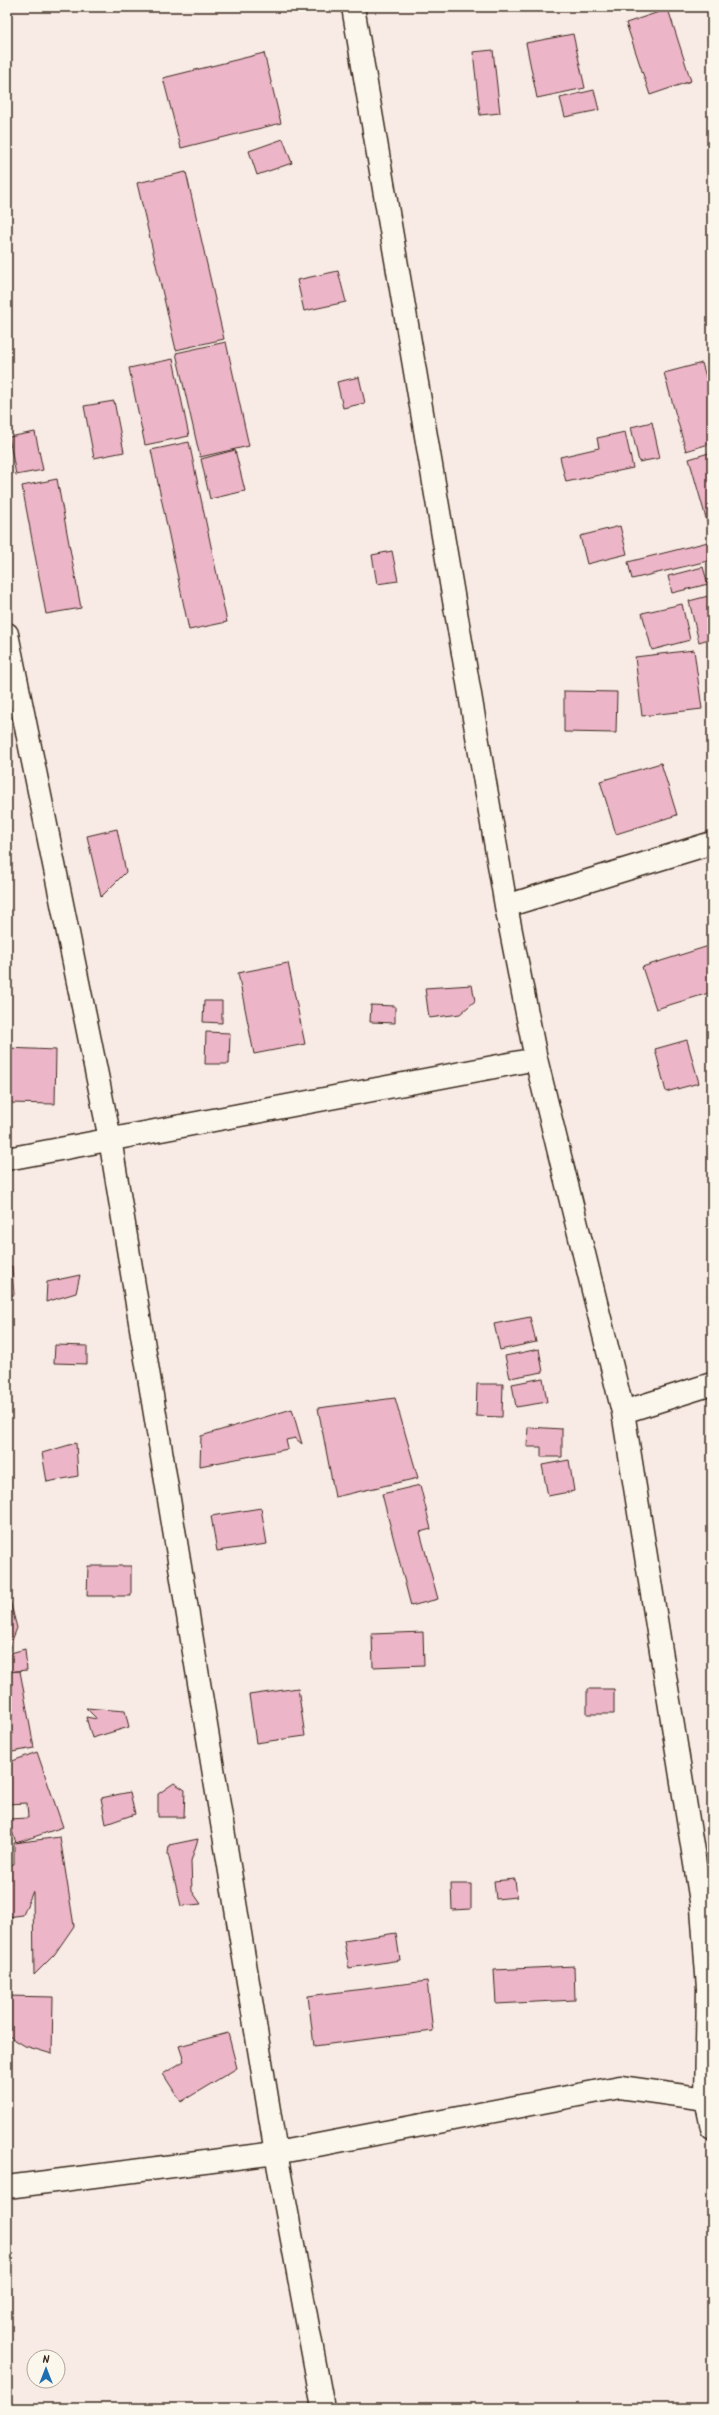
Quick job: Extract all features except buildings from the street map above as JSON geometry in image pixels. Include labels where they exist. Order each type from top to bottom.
[{"type":"street","points":[[353,7],[506,906],[536,1059],[623,1412],[707,1907],[709,2102],[712,2128]]},
{"type":"street","points":[[7,634],[110,1139],[276,2153],[323,2408]]},
{"type":"street","points":[[506,906],[712,843]]},
{"type":"street","points":[[7,1159],[536,1059]]},
{"type":"street","points":[[623,1412],[712,1384]]},
{"type":"street","points":[[7,2187],[276,2153],[620,2088],[709,2102]]}]
